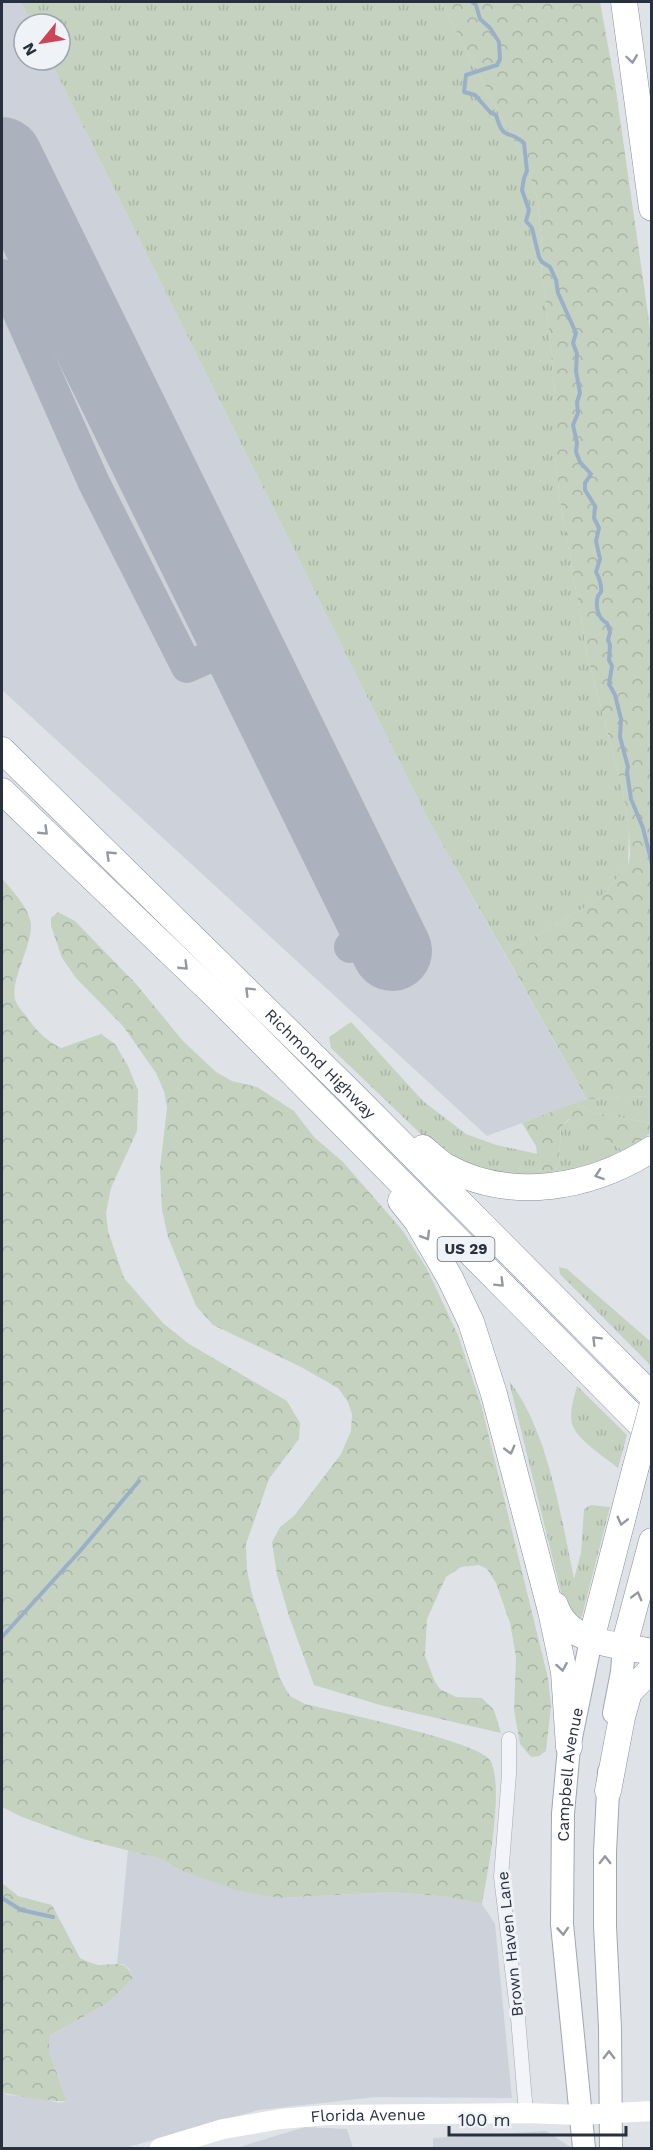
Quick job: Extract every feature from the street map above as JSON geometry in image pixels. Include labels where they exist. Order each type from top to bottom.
[{"type":"highway","points":[[624,2],[651,208]]},
{"type":"highway","name":"Richmond Highway","points":[[2,750],[350,1092],[647,1390]]},
{"type":"highway","name":"Richmond Highway","points":[[2,791],[281,1062]]},
{"type":"highway","points":[[281,1062],[346,1141],[388,1185],[417,1221],[450,1278],[471,1322],[557,1612],[565,1625],[591,1640],[651,1652]]},
{"type":"highway","name":"US 29","points":[[281,1062],[651,1436]]},
{"type":"highway","points":[[350,1092],[390,1117],[444,1165],[473,1178],[501,1186],[532,1188],[596,1177],[629,1163],[651,1149]]},
{"type":"highway","name":"Campbell Avenue","points":[[591,1640],[651,1408]]},
{"type":"highway","points":[[531,1528],[564,1672],[569,1747]]},
{"type":"highway","points":[[624,1646],[651,1542]]},
{"type":"highway","points":[[608,1791],[629,1692],[651,1669]]},
{"type":"main road","name":"Campbell Avenue","points":[[584,2148],[562,1923],[563,1814],[569,1747],[591,1640]]},
{"type":"main road","points":[[611,2148],[610,2028],[605,1926],[608,1791],[612,1725],[622,1672],[624,1646]]},
{"type":"main road","name":"Florida Avenue","points":[[160,2148],[223,2129],[281,2119],[326,2115],[526,2113],[580,2115],[651,2111]]},
{"type":"street","name":"Brown Haven Lane","points":[[509,1739],[509,1774],[501,1877],[519,2018],[526,2113]]},
{"type":"shaded area","points":[[2,2],[21,2],[26,12],[12,12],[12,72],[56,72],[429,821],[587,1099],[487,1136],[2,690]]},
{"type":"shaded area","points":[[128,1850],[162,1859],[175,1868],[279,1898],[393,1892],[449,1897],[482,1904],[495,1924],[512,2098],[376,2097],[259,2110],[125,2148],[2,2148],[2,2092],[7,2095],[33,2097],[60,2103],[67,2101],[49,2052],[49,2036],[108,2003],[133,1978],[129,1969],[123,1964],[117,1964]]},
{"type":"shaded area","points":[[305,2127],[347,2129],[353,2148],[236,2148]]},
{"type":"shaded area","points":[[546,2131],[572,2148],[433,2148],[433,2138]]},
{"type":"green space","points":[[21,2],[441,2],[522,156],[538,203],[543,254],[541,273],[545,290],[555,395],[555,457],[560,500],[588,658],[622,787],[629,830],[628,865],[606,892],[594,902],[505,954],[429,821],[56,72],[72,72],[72,12],[26,12]]},
{"type":"green space","points":[[441,2],[600,2],[615,84],[652,342],[651,1096],[587,1099],[505,954],[594,902],[606,892],[628,865],[629,830],[622,787],[588,658],[560,500],[555,457],[555,395],[545,290],[541,273],[543,254],[538,203],[522,156]]},
{"type":"green space","points":[[2,878],[24,906],[31,925],[28,944],[15,985],[14,994],[18,1006],[46,1039],[61,1048],[101,1034],[115,1044],[138,1090],[137,1131],[111,1188],[106,1213],[108,1231],[124,1278],[163,1323],[189,1344],[287,1401],[300,1423],[299,1439],[269,1479],[246,1544],[247,1570],[252,1594],[281,1681],[290,1696],[305,1704],[432,1736],[478,1752],[489,1759],[494,1770],[496,1807],[482,1904],[449,1897],[393,1892],[279,1898],[235,1890],[175,1868],[162,1859],[83,1839],[22,1817],[2,1807]]},
{"type":"green space","points":[[58,912],[75,921],[137,985],[183,1041],[216,1072],[232,1081],[257,1087],[294,1111],[314,1137],[343,1162],[403,1231],[427,1269],[458,1335],[481,1404],[548,1678],[551,1706],[546,1751],[539,1756],[531,1757],[520,1744],[514,1710],[516,1657],[510,1623],[496,1583],[487,1569],[479,1565],[461,1567],[446,1577],[427,1619],[425,1656],[440,1689],[456,1697],[482,1698],[494,1710],[501,1733],[380,1705],[314,1685],[289,1616],[277,1575],[272,1542],[280,1527],[294,1516],[341,1454],[351,1431],[352,1414],[348,1402],[338,1388],[299,1366],[213,1325],[196,1306],[168,1237],[162,1210],[160,1168],[167,1108],[164,1091],[156,1073],[123,1026],[76,978],[62,958],[51,926],[51,918]]},
{"type":"green space","points":[[351,1022],[423,1101],[466,1134],[496,1145],[538,1154],[540,1175],[496,1173],[460,1162],[425,1138],[331,1048],[329,1037]]},
{"type":"green space","points":[[651,1096],[651,1123],[592,1112],[575,1103],[587,1099]]},
{"type":"green space","points":[[575,1103],[592,1112],[651,1123],[651,1132],[628,1153],[569,1119],[561,1127],[559,1163],[553,1174],[540,1175],[536,1146],[522,1123]]},
{"type":"green space","points":[[570,1119],[628,1153],[597,1166],[553,1174],[559,1163],[561,1127]]},
{"type":"green space","points":[[559,1267],[567,1269],[651,1342],[651,1366],[560,1274]]},
{"type":"green space","points":[[509,1381],[534,1423],[543,1448],[558,1503],[574,1579],[581,1553],[584,1509],[591,1505],[610,1507],[582,1616],[578,1622],[565,1609]]},
{"type":"green space","points":[[577,1386],[627,1435],[618,1468],[585,1442],[572,1424],[572,1405]]},
{"type":"green space","points":[[2,1883],[18,1896],[52,1905],[80,1958],[99,1965],[119,1964],[127,1968],[133,1978],[108,2003],[49,2036],[49,2052],[67,2101],[2,2092]]},
{"type":"waterway","points":[[472,2],[476,5],[480,19],[490,28],[499,42],[500,59],[497,65],[466,75],[464,92],[475,95],[490,112],[496,115],[504,132],[524,143],[527,171],[522,190],[529,210],[526,221],[532,228],[539,257],[550,267],[556,280],[558,293],[576,333],[573,343],[577,354],[576,371],[580,393],[577,402],[578,413],[573,425],[577,443],[576,452],[580,462],[591,474],[585,483],[585,490],[595,506],[594,518],[599,528],[596,541],[600,559],[596,572],[601,592],[598,596],[597,608],[610,632],[609,660],[612,666],[609,684],[615,695],[621,719],[620,737],[628,767],[631,799],[643,828],[652,864]]},
{"type":"waterway","points":[[2,1637],[80,1551],[139,1481]]},
{"type":"waterway","points":[[2,1898],[21,1910],[53,1917]]},
{"type":"taxiway","points":[[2,275],[94,483],[187,667],[241,643]]},
{"type":"taxiway","points":[[350,947],[383,932]]},
{"type":"runway","points":[[2,157],[392,951]]}]
